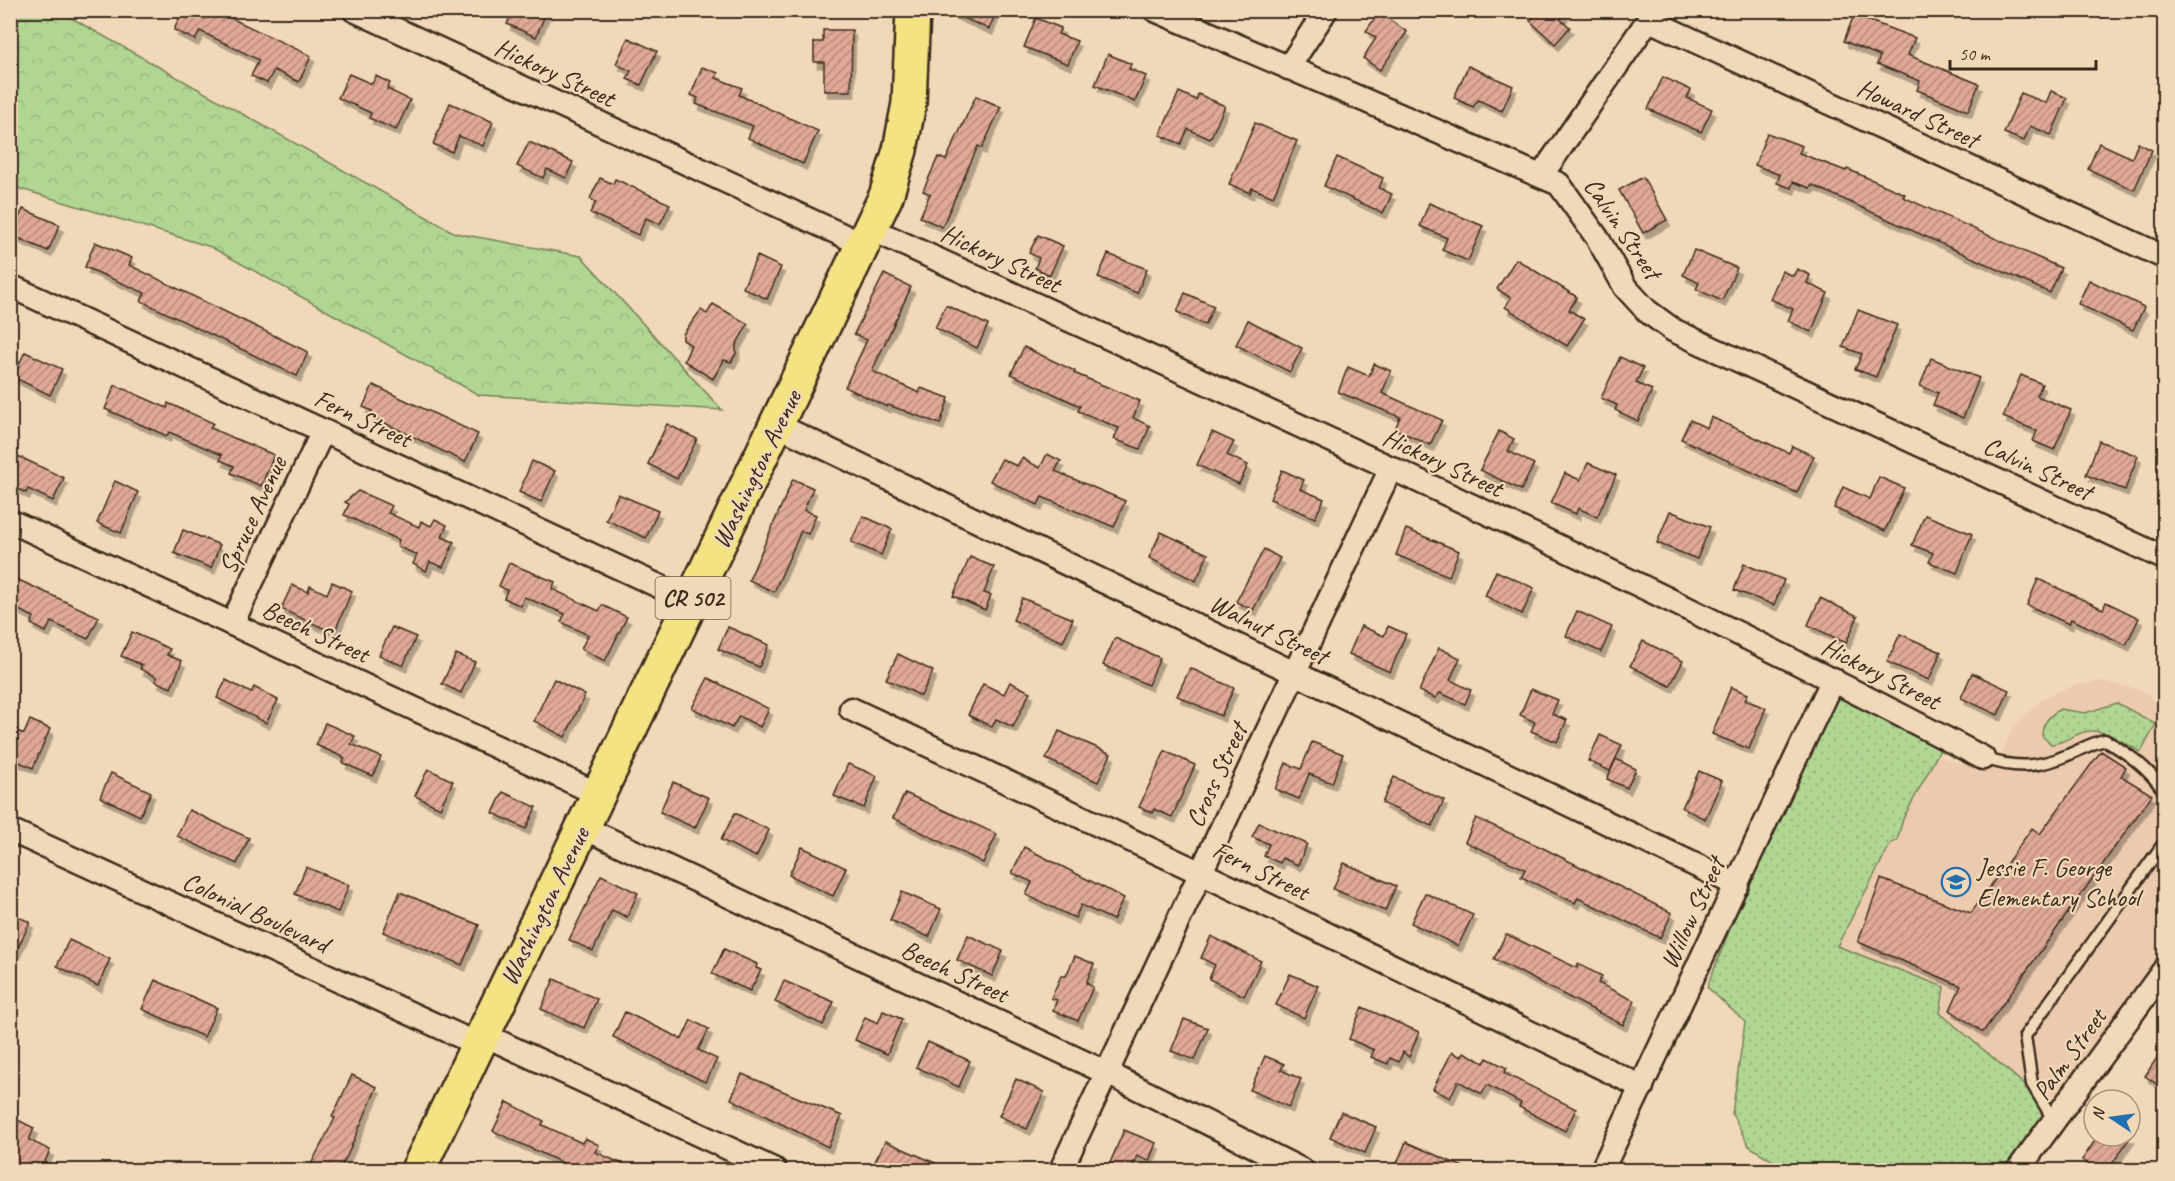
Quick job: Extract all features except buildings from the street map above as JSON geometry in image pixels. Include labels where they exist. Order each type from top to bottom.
[{"type":"main road","name":"Washington Avenue","points":[[418,1170],[886,196],[902,141],[909,103],[913,10]]},
{"type":"street","name":"Hickory Street","points":[[354,10],[1391,468],[1833,679],[1983,758]]},
{"type":"street","name":"Calvin Street","points":[[1155,10],[1559,184],[1598,239],[1625,287],[1647,311],[1673,330],[2164,558]]},
{"type":"street","points":[[1288,68],[1326,10]]},
{"type":"street","points":[[1541,176],[1652,15]]},
{"type":"street","name":"Howard Street","points":[[1652,15],[2164,257]]},
{"type":"street","name":"Fern Street","points":[[10,286],[692,602]]},
{"type":"street","name":"Walnut Street","points":[[777,424],[1737,885]]},
{"type":"street","name":"Spruce Avenue","points":[[232,624],[323,431]]},
{"type":"street","name":"Cross Street","points":[[1061,1170],[1391,468]]},
{"type":"street","name":"Beech Street","points":[[10,521],[598,794]]},
{"type":"street","name":"Willow Street","points":[[1602,1170],[1833,679]]},
{"type":"street","name":"Fern Street","points":[[851,709],[1201,873],[1642,1087]]},
{"type":"street","name":"Beech Street","points":[[582,827],[1107,1073],[1302,1170]]},
{"type":"street","name":"Colonial Boulevard","points":[[10,830],[775,1170]]},
{"type":"street","name":"Palm Street","points":[[2018,1170],[2164,970]]},
{"type":"lane","points":[[1983,758],[2022,767],[2048,763],[2089,743],[2105,740],[2130,754],[2152,773],[2164,791]]},
{"type":"lane","points":[[2054,1122],[2032,1084],[2025,1036],[2164,843]]},
{"type":"shaded area","name":"Jessie F. George Elementary School","points":[[2100,681],[2144,691],[2164,711],[2164,970],[2069,1101],[1787,1170],[1749,1146],[1732,1114],[1745,1022],[1707,987],[1937,756],[1970,767],[1980,774],[1998,763],[2013,727],[2044,698],[2073,686]]},
{"type":"green space","points":[[10,11],[59,11],[455,233],[581,256],[722,410],[479,395],[211,247],[11,186]]},
{"type":"green space","points":[[1833,687],[1949,733],[1903,819],[1897,841],[1891,843],[1837,946],[1944,987],[1940,1013],[2063,1117],[2011,1170],[1787,1170],[1749,1146],[1732,1114],[1745,1022],[1707,987],[1783,795]]},
{"type":"green space","points":[[2117,703],[2156,724],[2141,752],[2112,736],[2097,731],[2081,733],[2051,744],[2042,736],[2047,720],[2060,709],[2085,713]]},
{"type":"place","name":"Jessie F. George Elementary School","points":[[1956,882]]}]
